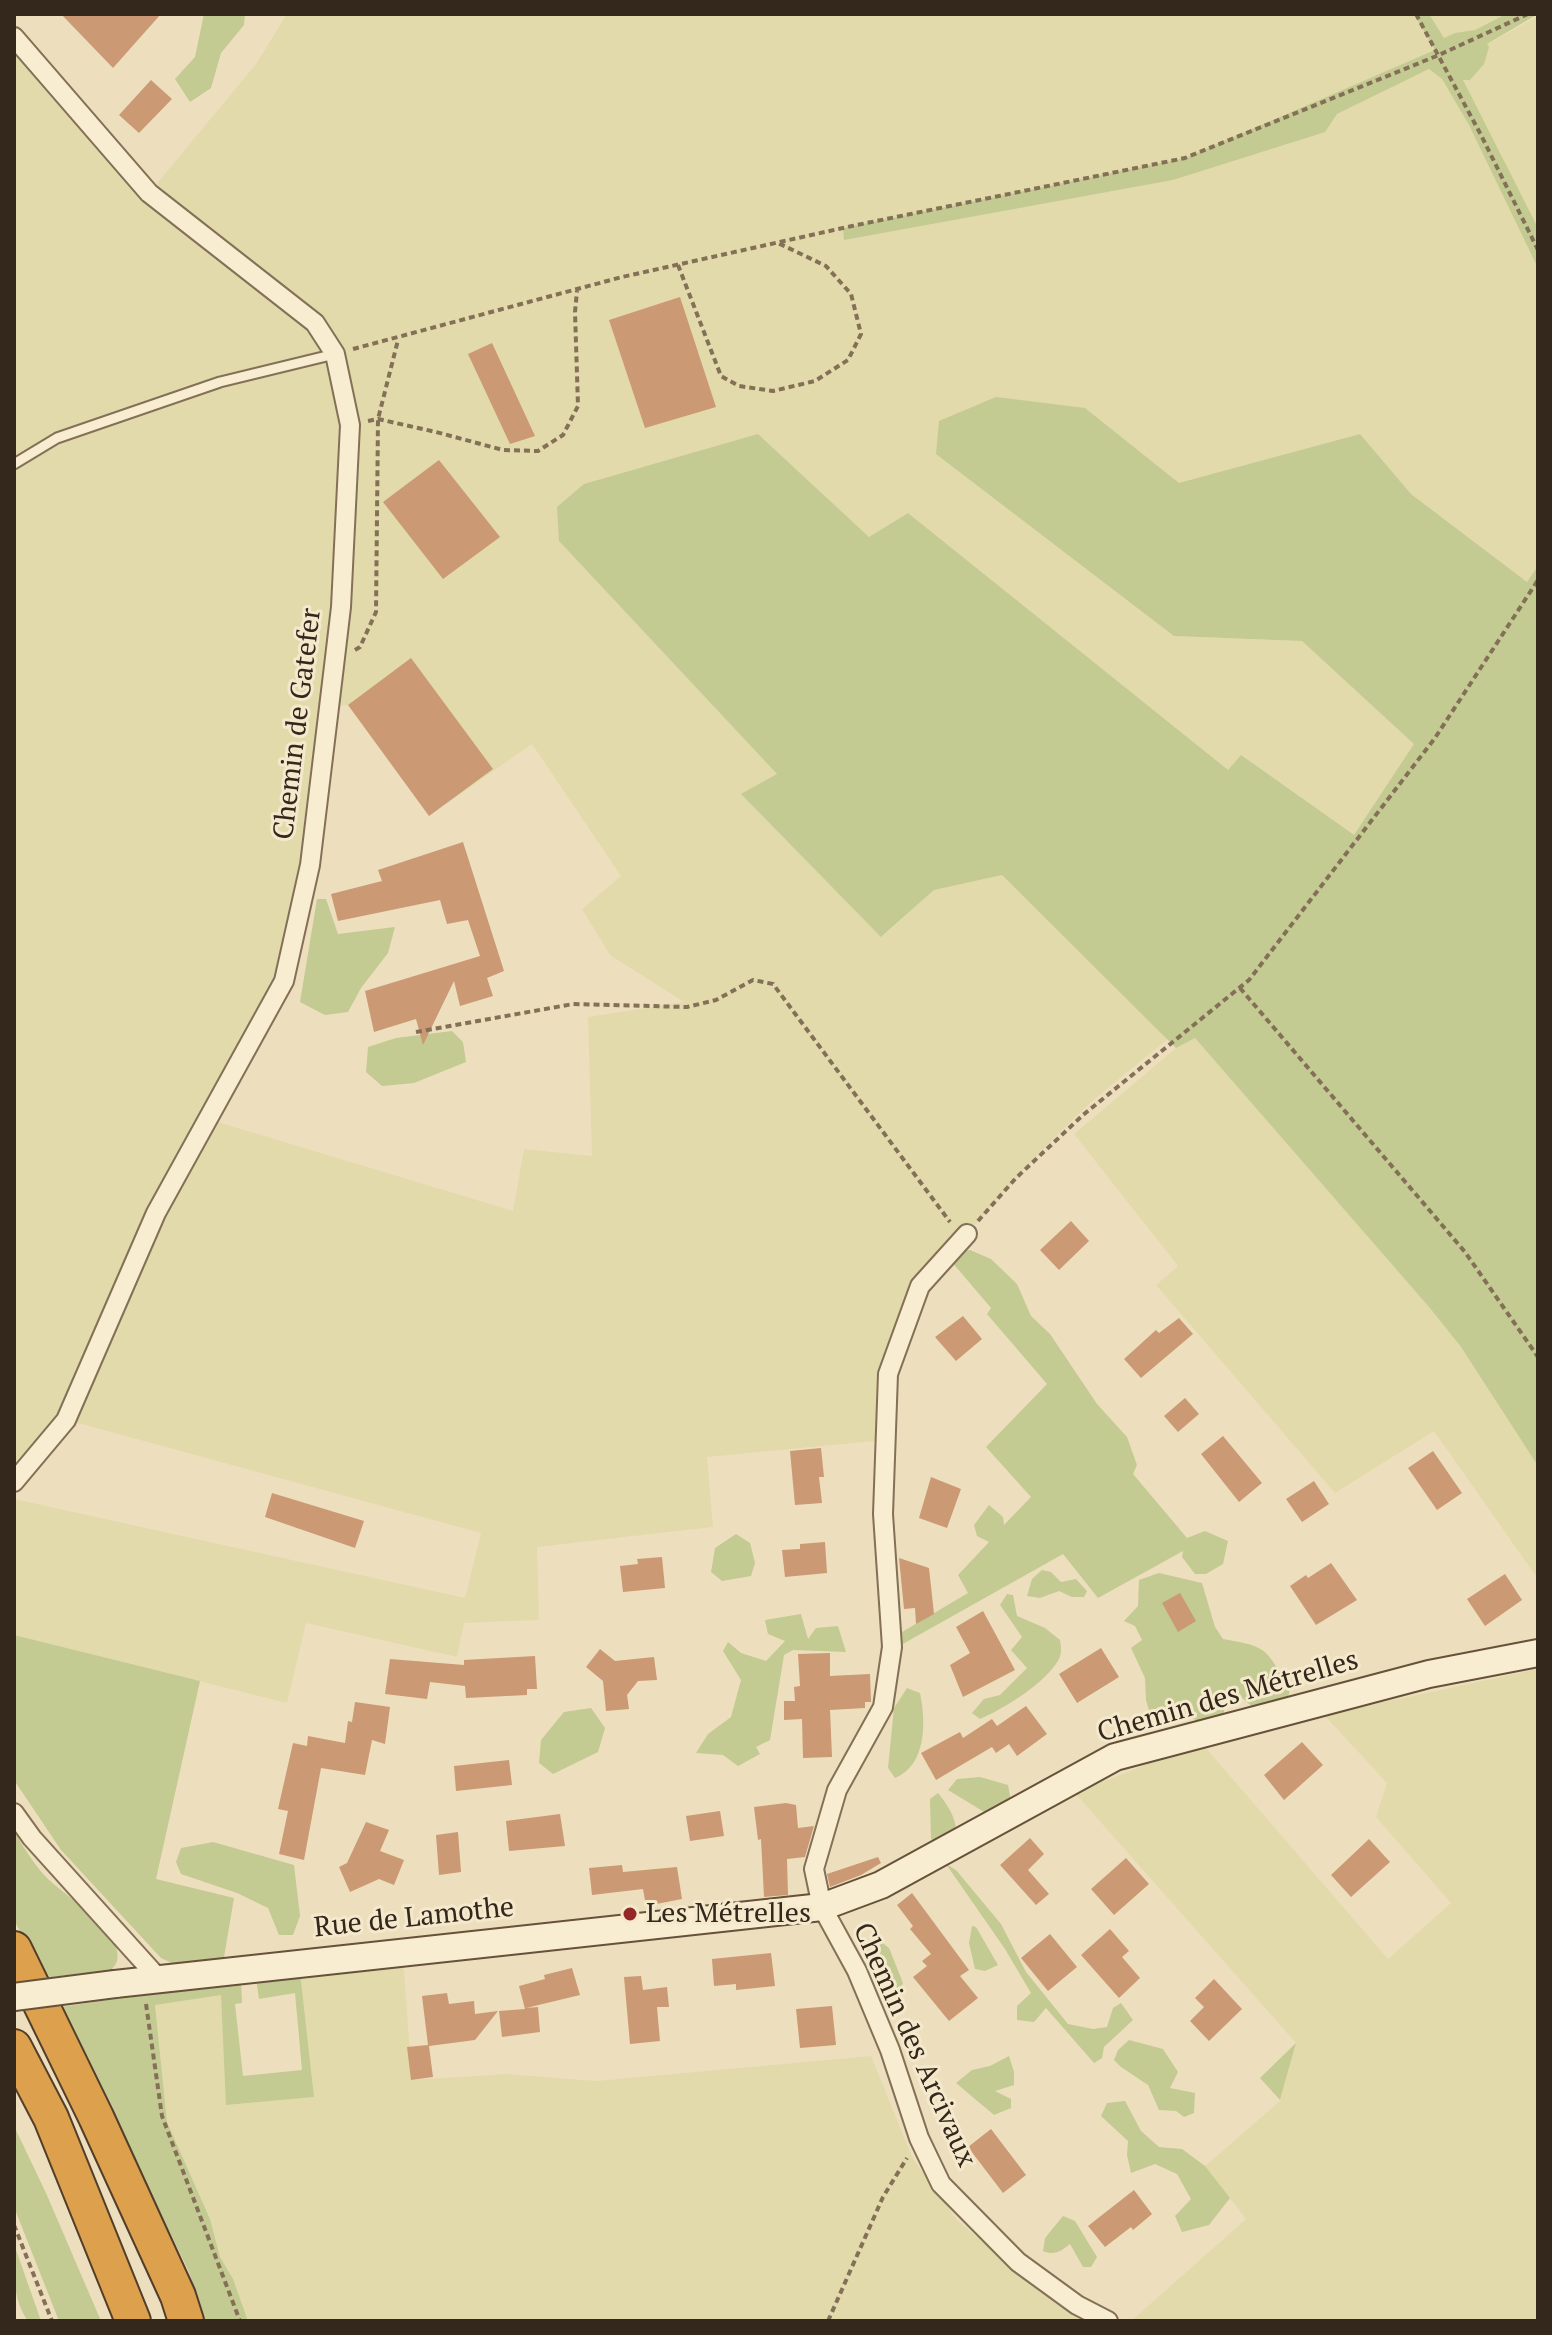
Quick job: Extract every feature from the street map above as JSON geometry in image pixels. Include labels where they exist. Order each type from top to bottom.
[{"type":"highway","points":[[14,1949],[96,2117],[178,2296],[186,2321]]},
{"type":"highway","points":[[14,2047],[51,2118],[133,2321]]},
{"type":"street","name":"Chemin de Gatefer","points":[[14,37],[149,193],[315,323],[335,354],[350,425],[341,607],[334,666],[310,865],[284,981],[156,1213],[66,1420],[14,1482]]},
{"type":"street","name":"Chemin des Arcivaux","points":[[967,1234],[920,1286],[888,1374],[883,1514],[892,1647],[883,1707],[837,1790],[814,1869],[822,1907],[863,1985],[890,2050],[919,2138],[941,2184],[1018,2262],[1077,2305],[1108,2321]]},
{"type":"street","name":"Chemin des Métrelles","points":[[822,1907],[881,1885],[1115,1757],[1429,1674],[1538,1653]]},
{"type":"street","points":[[14,1813],[152,1981]]},
{"type":"street","name":"Rue de Lamothe","points":[[14,1997],[252,1968],[822,1907]]},
{"type":"lane","points":[[14,464],[57,438],[220,382],[335,354]]},
{"type":"path","points":[[1416,14],[1538,250]]},
{"type":"path","points":[[335,354],[678,265],[1185,158],[1439,55],[1528,14]]},
{"type":"path","points":[[678,265],[721,376],[739,386],[773,391],[815,381],[848,360],[861,334],[851,294],[826,266],[776,243]]},
{"type":"path","points":[[350,425],[378,419],[503,450],[538,451],[563,435],[578,406],[575,312],[578,290]]},
{"type":"path","points":[[334,666],[360,647],[376,612],[378,419],[399,338]]},
{"type":"path","points":[[416,1032],[573,1004],[687,1007],[716,1000],[753,980],[773,984],[951,1224],[967,1234],[1016,1178],[1083,1115],[1249,980],[1435,738],[1538,580]]},
{"type":"path","points":[[1240,988],[1465,1252],[1538,1357]]},
{"type":"path","points":[[152,1981],[162,2116],[240,2321]]},
{"type":"path","points":[[828,2321],[883,2197],[919,2138]]},
{"type":"path","points":[[14,2225],[52,2321]]},
{"type":"shaded area","points":[[287,14],[1414,14],[1436,50],[1185,158],[844,228],[844,239],[1173,180],[1337,114],[1429,69],[1442,79],[1469,125],[1481,122],[1463,79],[1463,58],[1538,16],[1538,228],[1489,134],[1538,254],[1538,566],[1527,582],[1411,494],[1360,434],[1179,484],[1085,408],[1174,636],[1302,641],[1415,744],[1354,836],[1241,755],[1228,771],[908,513],[869,537],[758,434],[559,541],[778,775],[742,795],[882,937],[934,890],[1002,875],[1169,1038],[1091,1102],[1040,1152],[920,1286],[888,1374],[885,1440],[707,1457],[713,1527],[537,1547],[539,1620],[464,1623],[457,1657],[306,1623],[287,1703],[14,1635],[14,1499],[465,1598],[481,1533],[67,1420],[14,1482],[14,37],[149,193],[256,64]],"holes":[[[348,705],[429,816],[532,744],[621,876],[582,909],[610,955],[684,1002],[588,1017],[592,1156],[524,1149],[513,1211],[208,1119],[284,981],[329,706]]]},
{"type":"shaded area","points":[[1429,14],[1506,14],[1455,40],[1444,38]]},
{"type":"shaded area","points":[[1195,1038],[1429,1307],[1461,1347],[1538,1466],[1538,1579],[1434,1431],[1335,1493],[1156,1285],[1178,1266],[1074,1134],[1176,1048]]},
{"type":"shaded area","points":[[1538,1669],[1538,2321],[1131,2321],[1246,2219],[1205,2166],[1280,2101],[1296,2043],[1075,1793],[1150,1763],[1205,1747],[1388,1959],[1451,1903],[1376,1817],[1387,1783],[1324,1715]]},
{"type":"shaded area","points":[[403,1959],[412,2080],[506,2074],[596,2081],[871,2056],[913,2159],[957,2220],[1082,2321],[248,2321],[233,2279],[220,2257],[210,2219],[167,2122],[155,2005],[221,1994],[227,2105],[314,2097],[300,1972]]},
{"type":"green space","points":[[204,14],[245,14],[244,25],[221,53],[211,88],[190,102],[175,79],[195,57]]},
{"type":"green space","points":[[1414,14],[1429,14],[1444,38],[1475,30],[1506,14],[1538,14],[1487,44],[1489,47],[1484,64],[1470,80],[1463,80],[1538,228],[1538,268],[1469,125],[1442,79],[1429,69],[1337,114],[1325,132],[1173,180],[844,240],[843,228],[1185,158],[1435,50]]},
{"type":"green space","points":[[996,397],[1085,408],[1179,483],[1360,434],[1411,494],[1527,582],[1538,566],[1538,1466],[1461,1347],[1429,1307],[1195,1038],[1176,1048],[1002,875],[934,890],[881,937],[741,794],[777,774],[559,541],[557,507],[584,484],[758,434],[869,537],[908,513],[1228,770],[1241,755],[1354,835],[1414,744],[1302,641],[1174,636],[936,454],[939,421]]},
{"type":"green space","points":[[317,899],[326,899],[338,934],[395,927],[388,953],[361,988],[348,1012],[325,1015],[300,1002]]},
{"type":"green space","points":[[452,1031],[463,1042],[466,1062],[414,1083],[382,1086],[366,1072],[368,1047],[396,1038]]},
{"type":"green space","points":[[970,1250],[991,1259],[1017,1284],[1031,1316],[1050,1334],[1097,1404],[1127,1437],[1137,1465],[1133,1474],[1187,1538],[1205,1531],[1228,1541],[1223,1564],[1206,1574],[1195,1574],[1182,1557],[1183,1551],[1098,1598],[1063,1554],[901,1645],[897,1635],[968,1593],[958,1575],[989,1542],[977,1536],[974,1525],[989,1505],[1003,1517],[1004,1525],[1031,1497],[986,1447],[1047,1384],[987,1314],[991,1308],[951,1261],[957,1251]]},
{"type":"green space","points":[[736,1534],[750,1543],[755,1563],[751,1576],[722,1581],[711,1572],[715,1548]]},
{"type":"green space","points":[[1042,1570],[1051,1572],[1061,1582],[1076,1579],[1087,1591],[1084,1597],[1072,1597],[1059,1591],[1040,1598],[1027,1596],[1032,1579]]},
{"type":"green space","points":[[1159,1573],[1202,1583],[1215,1627],[1223,1639],[1265,1652],[1290,1689],[1287,1702],[1255,1709],[1228,1686],[1223,1717],[1209,1724],[1187,1717],[1153,1724],[1146,1700],[1145,1678],[1131,1648],[1142,1640],[1135,1626],[1124,1621],[1138,1606],[1139,1580]]},
{"type":"green space","points":[[1007,1594],[1013,1595],[1017,1616],[1045,1628],[1060,1640],[1061,1654],[1053,1668],[1035,1686],[1013,1702],[980,1719],[972,1713],[984,1699],[1000,1695],[1027,1668],[1011,1650],[1022,1637],[1000,1605]]},
{"type":"green space","points":[[801,1614],[808,1639],[816,1628],[838,1626],[846,1652],[793,1650],[784,1655],[770,1740],[756,1747],[760,1754],[738,1766],[723,1755],[696,1753],[708,1734],[731,1717],[741,1680],[723,1651],[728,1642],[741,1653],[766,1661],[785,1641],[768,1634],[765,1620]]},
{"type":"green space","points":[[14,1635],[200,1681],[156,1879],[234,1898],[223,1963],[178,1966],[161,1958],[61,1850],[14,1780]]},
{"type":"green space","points":[[907,1688],[920,1693],[922,1741],[913,1763],[906,1772],[895,1778],[888,1768],[894,1708]]},
{"type":"green space","points":[[591,1708],[605,1728],[598,1752],[553,1774],[539,1763],[541,1740],[564,1712]]},
{"type":"green space","points":[[980,1777],[1008,1785],[1011,1801],[994,1818],[948,1790],[957,1779]]},
{"type":"green space","points":[[938,1793],[956,1825],[956,1838],[942,1845],[931,1839],[930,1799]]},
{"type":"green space","points":[[14,1832],[42,1873],[92,1915],[112,1938],[117,1961],[105,1975],[84,1973],[45,1978],[14,1920]]},
{"type":"green space","points":[[213,1842],[294,1865],[300,1916],[293,1935],[279,1935],[268,1908],[237,1893],[181,1874],[176,1862],[181,1848]]},
{"type":"green space","points":[[946,1864],[956,1870],[1001,1924],[1026,1972],[1068,2024],[1093,2029],[1107,2027],[1113,2008],[1121,2003],[1133,2020],[1104,2047],[1102,2058],[1094,2063],[1046,2008],[1034,2022],[1017,2020],[1017,2006],[1031,1993],[1005,1949]]},
{"type":"green space","points":[[972,1926],[976,1927],[998,1965],[985,1971],[975,1969],[969,1943]]},
{"type":"green space","points":[[877,1939],[889,1948],[903,1983],[900,1989],[888,1990],[878,1978],[866,1951]]},
{"type":"green space","points":[[300,1972],[314,2097],[226,2105],[221,1995],[155,2005],[167,2122],[210,2219],[220,2257],[233,2279],[248,2321],[204,2321],[189,2272],[61,2007],[241,1980],[242,2003],[235,2004],[243,2076],[302,2070],[295,1993],[259,1999],[256,1978]]},
{"type":"green space","points":[[1129,2040],[1163,2049],[1178,2072],[1170,2088],[1195,2093],[1194,2113],[1184,2117],[1176,2111],[1159,2110],[1148,2085],[1114,2060],[1118,2050]]},
{"type":"green space","points":[[1296,2043],[1280,2100],[1260,2078]]},
{"type":"green space","points":[[1009,2056],[1014,2085],[995,2091],[1011,2099],[1011,2108],[994,2115],[956,2083],[972,2070],[990,2066]]},
{"type":"green space","points":[[1125,2101],[1141,2131],[1159,2147],[1182,2149],[1205,2166],[1230,2198],[1209,2225],[1182,2232],[1175,2216],[1191,2199],[1177,2174],[1155,2164],[1131,2173],[1128,2141],[1101,2116],[1107,2103]]},
{"type":"green space","points":[[14,2126],[101,2321],[59,2321],[14,2207]]},
{"type":"green space","points":[[1063,2216],[1075,2221],[1097,2257],[1091,2267],[1083,2267],[1070,2244],[1054,2253],[1043,2251],[1045,2238]]},
{"type":"green space","points":[[14,2244],[41,2321],[28,2321],[19,2303]]},
{"type":"building","points":[[61,14],[161,14],[113,68]]},
{"type":"building","points":[[151,80],[172,99],[139,133],[119,115]]},
{"type":"building","points":[[680,297],[716,407],[645,428],[609,320]]},
{"type":"building","points":[[492,343],[535,436],[510,444],[468,354]]},
{"type":"building","points":[[439,460],[500,537],[443,579],[383,502]]},
{"type":"building","points":[[411,658],[493,769],[429,816],[348,705]]},
{"type":"building","points":[[463,842],[504,971],[487,978],[493,996],[460,1006],[454,981],[423,1045],[416,1019],[374,1032],[365,991],[480,956],[468,920],[447,924],[440,900],[338,921],[331,894],[382,881],[378,870]]},
{"type":"building","points":[[1071,1221],[1089,1241],[1059,1270],[1040,1250]]},
{"type":"building","points":[[963,1316],[982,1339],[956,1361],[935,1337]]},
{"type":"building","points":[[1179,1318],[1193,1334],[1141,1378],[1124,1359],[1156,1330],[1159,1333]]},
{"type":"building","points":[[1185,1398],[1199,1414],[1178,1432],[1164,1416]]},
{"type":"building","points":[[1223,1436],[1262,1483],[1239,1502],[1201,1454]]},
{"type":"building","points":[[821,1448],[824,1477],[819,1477],[822,1503],[795,1505],[790,1451]]},
{"type":"building","points":[[1433,1451],[1462,1493],[1437,1510],[1408,1468]]},
{"type":"building","points":[[931,1477],[961,1489],[947,1528],[919,1518]]},
{"type":"building","points":[[1314,1481],[1329,1504],[1302,1522],[1286,1499]]},
{"type":"building","points":[[272,1493],[364,1521],[355,1548],[265,1517]]},
{"type":"building","points":[[825,1542],[827,1573],[785,1577],[782,1550],[800,1549],[800,1544]]},
{"type":"building","points":[[662,1557],[665,1588],[623,1592],[620,1566],[638,1564],[637,1559]]},
{"type":"building","points":[[899,1558],[929,1568],[934,1614],[916,1624],[915,1608],[904,1609]]},
{"type":"building","points":[[1331,1563],[1357,1600],[1316,1625],[1290,1586]]},
{"type":"building","points":[[1505,1574],[1522,1600],[1485,1626],[1467,1599]]},
{"type":"building","points":[[1180,1593],[1196,1621],[1178,1632],[1162,1603]]},
{"type":"building","points":[[983,1611],[1015,1670],[963,1697],[950,1665],[970,1653],[956,1627]]},
{"type":"building","points":[[1101,1648],[1119,1677],[1077,1703],[1059,1674]]},
{"type":"building","points":[[600,1649],[615,1661],[654,1657],[657,1680],[638,1681],[627,1695],[629,1709],[606,1711],[603,1681],[586,1667]]},
{"type":"building","points":[[830,1653],[830,1676],[870,1674],[871,1702],[865,1702],[865,1708],[830,1710],[832,1757],[803,1758],[802,1719],[784,1720],[784,1701],[795,1701],[794,1687],[800,1686],[798,1654]]},
{"type":"building","points":[[535,1656],[537,1689],[527,1689],[527,1695],[466,1698],[465,1686],[430,1682],[427,1699],[385,1694],[390,1659],[464,1665],[464,1660]]},
{"type":"building","points":[[355,1702],[390,1707],[385,1744],[372,1740],[365,1775],[321,1768],[304,1860],[279,1854],[288,1811],[278,1809],[293,1743],[307,1746],[308,1736],[345,1743]]},
{"type":"building","points":[[1026,1706],[1047,1734],[1017,1756],[1009,1744],[996,1753],[992,1747],[936,1780],[921,1753],[960,1732],[963,1738],[992,1719],[997,1726]]},
{"type":"building","points":[[1302,1742],[1323,1765],[1284,1800],[1264,1775]]},
{"type":"building","points":[[509,1760],[512,1785],[456,1791],[454,1766]]},
{"type":"building","points":[[786,1803],[796,1805],[798,1828],[814,1826],[805,1857],[787,1859],[788,1895],[764,1897],[761,1839],[758,1840],[754,1807]]},
{"type":"building","points":[[720,1811],[724,1836],[690,1841],[686,1816]]},
{"type":"building","points":[[560,1814],[565,1846],[509,1851],[506,1821]]},
{"type":"building","points":[[366,1822],[389,1830],[380,1851],[404,1860],[394,1885],[379,1879],[350,1892],[339,1867],[347,1863]]},
{"type":"building","points":[[458,1832],[461,1872],[439,1875],[436,1835]]},
{"type":"building","points":[[1030,1838],[1044,1854],[1028,1870],[1049,1894],[1036,1905],[1000,1865]]},
{"type":"building","points":[[1369,1839],[1390,1862],[1351,1897],[1331,1875]]},
{"type":"building","points":[[878,1857],[881,1863],[830,1887],[827,1874]]},
{"type":"building","points":[[1126,1858],[1149,1884],[1114,1915],[1091,1889]]},
{"type":"building","points":[[622,1865],[623,1872],[677,1867],[682,1899],[646,1906],[643,1889],[592,1895],[589,1868]]},
{"type":"building","points":[[912,1893],[969,1970],[960,1976],[978,1998],[949,2021],[913,1977],[927,1966],[922,1961],[931,1954],[910,1929],[913,1926],[897,1905]]},
{"type":"building","points":[[1110,1929],[1129,1951],[1122,1957],[1140,1978],[1119,1998],[1081,1955]]},
{"type":"building","points":[[1050,1934],[1077,1967],[1048,1991],[1021,1958]]},
{"type":"building","points":[[771,1953],[775,1986],[736,1990],[736,1984],[714,1986],[712,1959]]},
{"type":"building","points":[[572,1968],[580,1995],[526,2008],[538,2007],[540,2032],[502,2037],[499,2011],[525,2009],[519,1986]]},
{"type":"building","points":[[641,1976],[643,1990],[667,1987],[669,2007],[657,2007],[660,2041],[630,2044],[624,1977]]},
{"type":"building","points":[[1214,1979],[1242,2009],[1209,2041],[1190,2021],[1204,2007],[1195,1998]]},
{"type":"building","points":[[447,1993],[449,2004],[474,2001],[475,2014],[498,2011],[475,2040],[429,2046],[433,2077],[411,2080],[407,2047],[428,2045],[422,1996]]},
{"type":"building","points":[[832,2006],[836,2045],[800,2048],[796,2009]]},
{"type":"building","points":[[991,2129],[1026,2175],[1003,2193],[968,2147]]},
{"type":"building","points":[[1134,2190],[1152,2214],[1105,2247],[1088,2226]]},
{"type":"place","name":"Les Métrelles","points":[[630,1914]]}]
